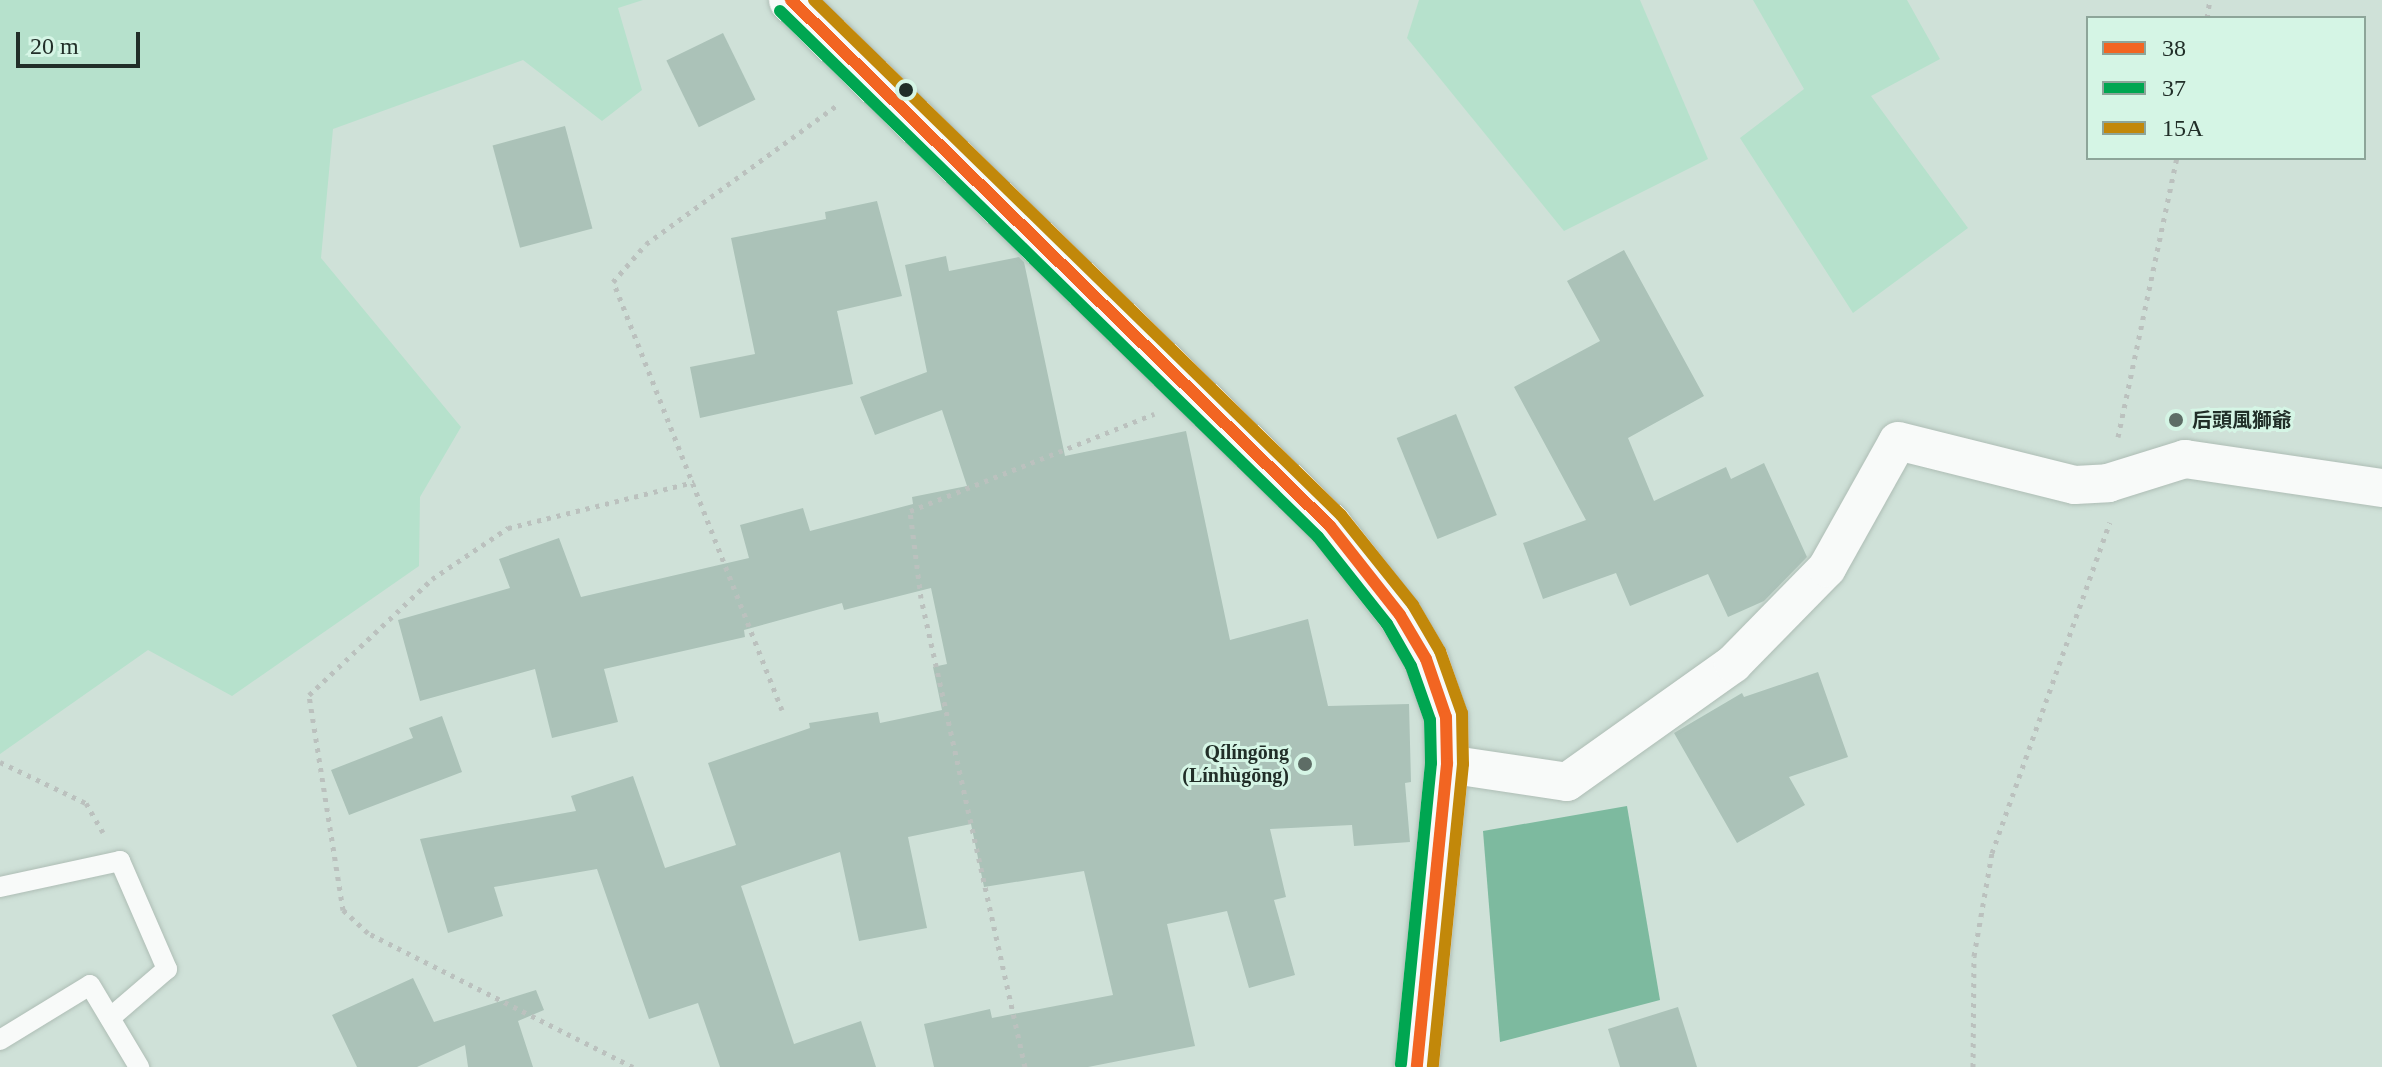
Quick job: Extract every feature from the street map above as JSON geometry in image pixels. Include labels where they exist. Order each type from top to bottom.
[{"type":"main road","points":[[791,0],[1330,526],[1400,615],[1426,659],[1446,717],[1447,764],[1417,1067]]},
{"type":"street","points":[[1447,764],[1567,782],[1733,664],[1827,568],[1898,441],[2075,485],[2108,483],[2185,459],[2382,488]]},
{"type":"lane","points":[[0,887],[120,861],[167,969],[110,1018]]},
{"type":"lane","points":[[0,1040],[90,985],[139,1067]]},
{"type":"path","points":[[782,710],[613,282],[646,244],[873,79]]},
{"type":"path","points":[[1973,1067],[1974,956],[1992,853],[2110,529],[2108,483],[2177,160]]},
{"type":"path","points":[[1025,1067],[924,614],[910,511],[1196,397]]},
{"type":"path","points":[[633,1067],[368,933],[343,910],[309,695],[432,579],[508,528],[694,482]]},
{"type":"path","points":[[0,762],[86,803],[120,861]]},
{"type":"shaded area","points":[[0,0],[643,0],[618,8],[642,90],[602,121],[523,60],[333,129],[321,258],[461,427],[420,497],[419,566],[232,696],[148,650],[0,754]]},
{"type":"shaded area","points":[[1419,0],[1640,0],[1708,159],[1564,231],[1407,38]]},
{"type":"shaded area","points":[[1753,0],[1907,0],[1940,59],[1871,96],[1968,228],[1853,313],[1740,138],[1804,89]]},
{"type":"shaded area","points":[[1627,806],[1660,1000],[1500,1042],[1483,831]]},
{"type":"building","points":[[723,33],[755,100],[699,127],[666,61]]},
{"type":"building","points":[[565,126],[592,228],[520,248],[493,145]]},
{"type":"building","points":[[877,201],[902,296],[837,311],[853,384],[700,418],[690,367],[755,354],[731,238],[826,219],[825,212]]},
{"type":"building","points":[[1624,250],[1704,396],[1628,438],[1654,501],[1726,467],[1731,479],[1764,463],[1807,557],[1764,601],[1728,617],[1708,574],[1630,606],[1616,573],[1543,599],[1523,543],[1586,520],[1514,387],[1600,341],[1567,281]]},
{"type":"building","points":[[946,256],[949,271],[1019,257],[1024,262],[1065,456],[1186,431],[1230,640],[1308,619],[1328,706],[1409,704],[1411,782],[1405,783],[1410,842],[1354,846],[1352,825],[1270,829],[1286,897],[1274,900],[1295,975],[1249,988],[1227,911],[1167,924],[1195,1046],[1088,1067],[934,1067],[924,1024],[990,1009],[992,1018],[1113,995],[1084,871],[984,887],[971,824],[908,837],[927,928],[859,941],[840,852],[741,886],[794,1044],[861,1021],[876,1067],[720,1067],[698,1003],[649,1019],[597,869],[494,887],[503,916],[448,933],[420,839],[576,811],[571,796],[633,776],[665,868],[736,845],[708,763],[810,728],[809,723],[878,712],[880,723],[942,710],[933,667],[947,664],[931,588],[844,610],[842,603],[744,630],[745,637],[604,669],[618,722],[552,738],[535,669],[420,701],[398,620],[510,588],[499,559],[559,538],[581,597],[749,558],[740,525],[803,508],[810,531],[913,504],[912,497],[967,486],[942,410],[875,435],[860,397],[927,372],[905,265]]},
{"type":"building","points":[[1456,414],[1497,515],[1437,539],[1397,438]]},
{"type":"building","points":[[1818,672],[1848,757],[1789,777],[1805,805],[1737,843],[1674,733],[1742,693],[1744,697]]},
{"type":"building","points":[[442,716],[462,772],[349,815],[331,770],[413,738],[409,728]]},
{"type":"building","points":[[413,978],[434,1022],[536,990],[544,1010],[518,1021],[533,1067],[468,1067],[465,1045],[417,1067],[357,1067],[332,1015]]},
{"type":"building","points":[[1678,1007],[1697,1067],[1620,1067],[1608,1029]]},
{"type":"transit line","name":"38","points":[[791,0],[1330,526],[1400,615],[1426,659],[1446,717],[1447,764],[1417,1067]]},
{"type":"transit line","name":"15A","points":[[814,0],[1341,515],[1413,605],[1440,651],[1462,713],[1463,764],[1433,1067]]},
{"type":"transit line","name":"37","points":[[780,11],[1318,537],[1387,624],[1411,666],[1430,720],[1431,763],[1401,1065]]},
{"type":"place","name":"后頭風獅爺","points":[[2176,420]]},
{"type":"place","name":"Qílíngōng (Línhùgōng)","points":[[1305,764]]}]
